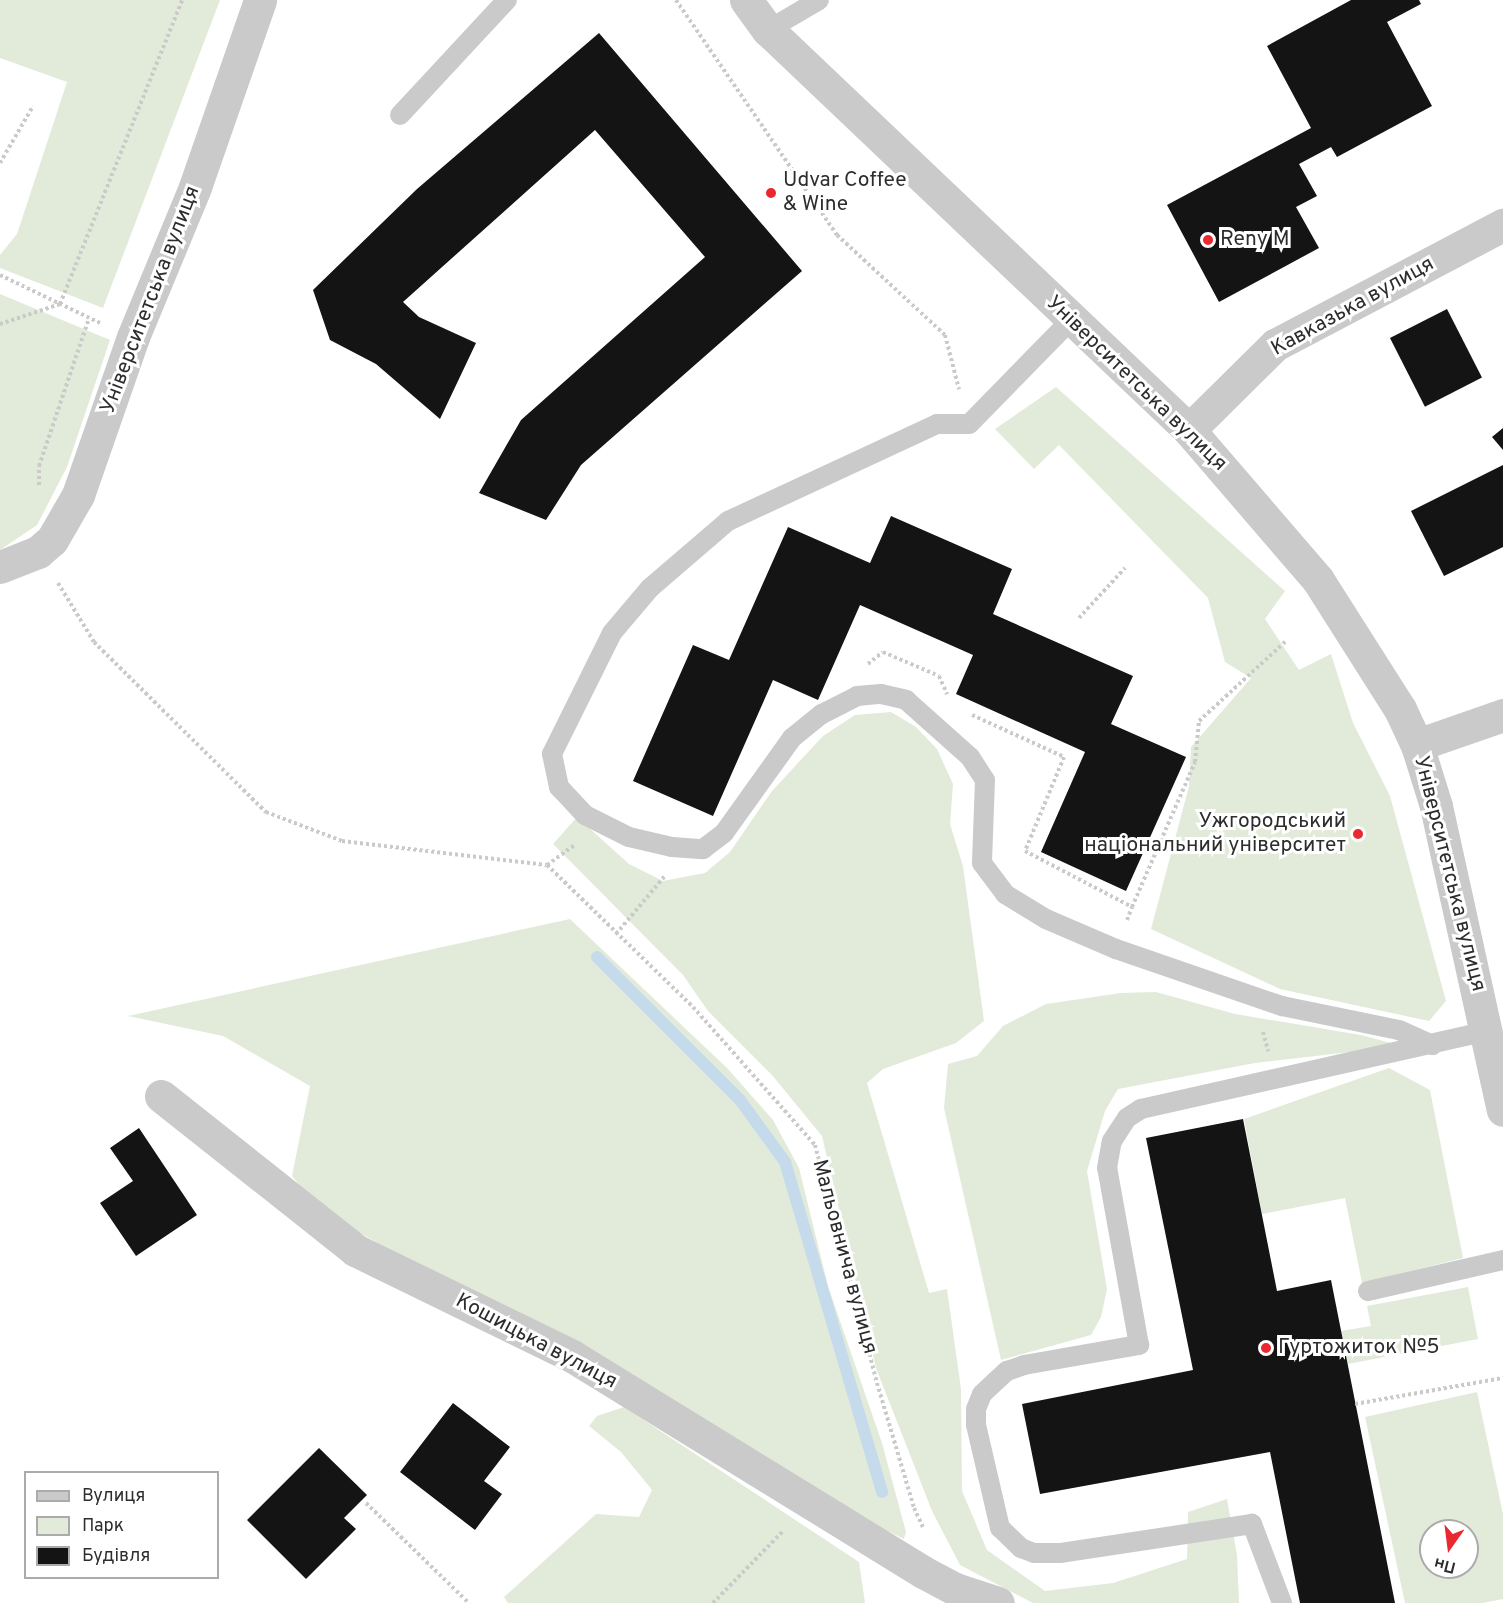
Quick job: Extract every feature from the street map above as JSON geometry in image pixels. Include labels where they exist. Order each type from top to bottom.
[{"type":"street","name":"Університетська вулиця","points":[[0,567],[38,552],[52,540],[78,495],[133,337],[195,188],[260,0]]},
{"type":"street","name":"Університетська вулиця","points":[[746,0],[768,30],[1070,321],[1189,430],[1251,497],[1318,580],[1401,709],[1418,745],[1436,806],[1503,1110]]},
{"type":"street","name":"Кавказька вулиця","points":[[1189,430],[1275,345],[1503,225]]},
{"type":"street","points":[[1418,745],[1503,716]]},
{"type":"street","name":"Кошицька вулиця","points":[[161,1096],[355,1250],[572,1356],[810,1504],[955,1589],[998,1603]]},
{"type":"lane","points":[[400,115],[507,0]]},
{"type":"lane","points":[[768,30],[819,0]]},
{"type":"lane","points":[[1070,321],[969,424],[937,424],[728,521],[650,588],[612,633],[552,754],[559,786],[585,815],[629,837],[703,849],[724,833],[792,738],[822,714],[857,696],[881,694],[906,700],[970,757],[985,780],[982,862],[1005,894],[1046,919],[1116,949],[1254,997],[1344,1022],[1399,1030],[1433,1045]]},
{"type":"lane","points":[[1282,1603],[1252,1524],[1061,1553],[1034,1553],[1021,1548],[999,1528],[976,1425],[982,1394],[1007,1371],[1024,1365],[1139,1344],[1107,1168],[1112,1141],[1119,1125],[1141,1109],[1433,1045],[1486,1031]]},
{"type":"lane","points":[[1368,1292],[1503,1260]]},
{"type":"path","points":[[0,324],[60,304],[182,0]]},
{"type":"path","points":[[676,0],[747,110],[837,235],[945,335],[969,424]]},
{"type":"path","points":[[0,163],[33,106]]},
{"type":"path","points":[[0,275],[133,337]]},
{"type":"path","points":[[39,487],[39,466],[88,318]]},
{"type":"path","name":"Мальовнича вулиця","points":[[38,552],[94,642],[266,812],[342,841],[547,865],[693,1007],[814,1144],[877,1383],[914,1508],[929,1539]]},
{"type":"path","points":[[1079,618],[1125,568]]},
{"type":"path","points":[[1211,709],[1285,642]]},
{"type":"path","points":[[616,934],[688,848]]},
{"type":"path","points":[[1254,997],[1276,1080]]},
{"type":"path","points":[[1355,1404],[1503,1378]]},
{"type":"path","points":[[366,1503],[469,1603]]},
{"type":"path","points":[[713,1603],[810,1504]]},
{"type":"green space","points":[[0,0],[220,0],[103,308],[0,268],[0,255],[17,234],[67,82],[0,58]]},
{"type":"green space","points":[[0,294],[110,340],[67,467],[37,525],[0,550]]},
{"type":"green space","points":[[1056,387],[1285,591],[1265,619],[1299,670],[1331,654],[1353,723],[1390,796],[1446,1001],[1429,1021],[1280,989],[1151,929],[1189,786],[1191,747],[1251,678],[1225,662],[1208,598],[1059,445],[1034,469],[995,429]]},
{"type":"green space","points":[[891,712],[916,727],[937,749],[953,784],[950,824],[963,866],[984,1021],[956,1043],[883,1069],[867,1083],[929,1293],[947,1289],[961,1389],[962,1491],[987,1550],[1045,1591],[1113,1583],[1187,1559],[1188,1512],[1227,1499],[1237,1555],[1239,1603],[1033,1603],[960,1565],[932,1511],[876,1368],[822,1136],[772,1075],[708,1011],[683,975],[553,844],[577,817],[629,864],[663,881],[705,873],[730,852],[772,791],[823,736],[855,715]]},
{"type":"green space","points":[[570,919],[728,1069],[773,1120],[799,1168],[828,1286],[882,1443],[906,1532],[904,1539],[840,1508],[320,1210],[292,1176],[310,1086],[223,1036],[128,1016]]},
{"type":"green space","points":[[1156,992],[1235,1014],[1361,1035],[1402,1046],[1255,1063],[1118,1089],[1105,1111],[1087,1171],[1107,1289],[1101,1317],[1091,1335],[1001,1360],[944,1108],[948,1064],[977,1056],[1003,1026],[1046,1004],[1121,993]]},
{"type":"green space","points":[[1389,1068],[1430,1090],[1463,1258],[1362,1283],[1345,1198],[1262,1214],[1244,1119]]},
{"type":"green space","points":[[1468,1287],[1478,1339],[1348,1364],[1341,1331],[1371,1326],[1367,1306]]},
{"type":"green space","points":[[1477,1392],[1503,1514],[1503,1599],[1483,1603],[1405,1603],[1365,1417]]},
{"type":"green space","points":[[624,1407],[859,1562],[865,1603],[508,1603],[504,1597],[596,1514],[639,1517],[652,1490],[621,1452],[589,1426],[597,1416]]},
{"type":"building","points":[[1351,0],[1419,0],[1421,4],[1387,22],[1432,106],[1337,157],[1331,147],[1299,164],[1317,196],[1296,207],[1319,248],[1219,302],[1167,205],[1311,128],[1267,46]]},
{"type":"building","points":[[599,33],[802,271],[581,465],[546,520],[479,493],[521,420],[705,257],[595,130],[403,302],[419,317],[476,343],[440,419],[376,364],[330,340],[313,290],[417,189]]},
{"type":"building","points":[[1447,309],[1482,378],[1425,407],[1390,338]]},
{"type":"building","points":[[1503,428],[1503,450],[1492,437]]},
{"type":"building","points":[[1503,465],[1503,547],[1444,576],[1411,511]]},
{"type":"building","points":[[891,516],[1012,569],[993,614],[1133,676],[1111,724],[1186,757],[1126,891],[1041,852],[1085,752],[956,694],[973,655],[860,605],[818,700],[773,680],[713,816],[633,781],[693,645],[729,660],[788,527],[870,563]]},
{"type":"building","name":"Гуртожиток №5","points":[[1243,1119],[1277,1291],[1331,1280],[1395,1603],[1300,1603],[1270,1452],[1040,1494],[1022,1404],[1193,1370],[1146,1138]]},
{"type":"building","points":[[139,1128],[197,1215],[136,1256],[100,1203],[133,1181],[110,1148]]},
{"type":"building","points":[[453,1403],[510,1447],[484,1481],[502,1494],[475,1530],[400,1472]]},
{"type":"building","points":[[319,1448],[367,1495],[344,1518],[356,1529],[306,1579],[247,1520]]},
{"type":"waterway","points":[[597,957],[740,1100],[785,1162],[882,1492]]},
{"type":"place","name":"Udvar Coffee & Wine","points":[[771,193]]},
{"type":"place","name":"Reny M","points":[[1208,240]]},
{"type":"place","name":"Ужгородський національний університет","points":[[1358,834]]},
{"type":"place","name":"Гуртожиток №5","points":[[1266,1348]]}]
